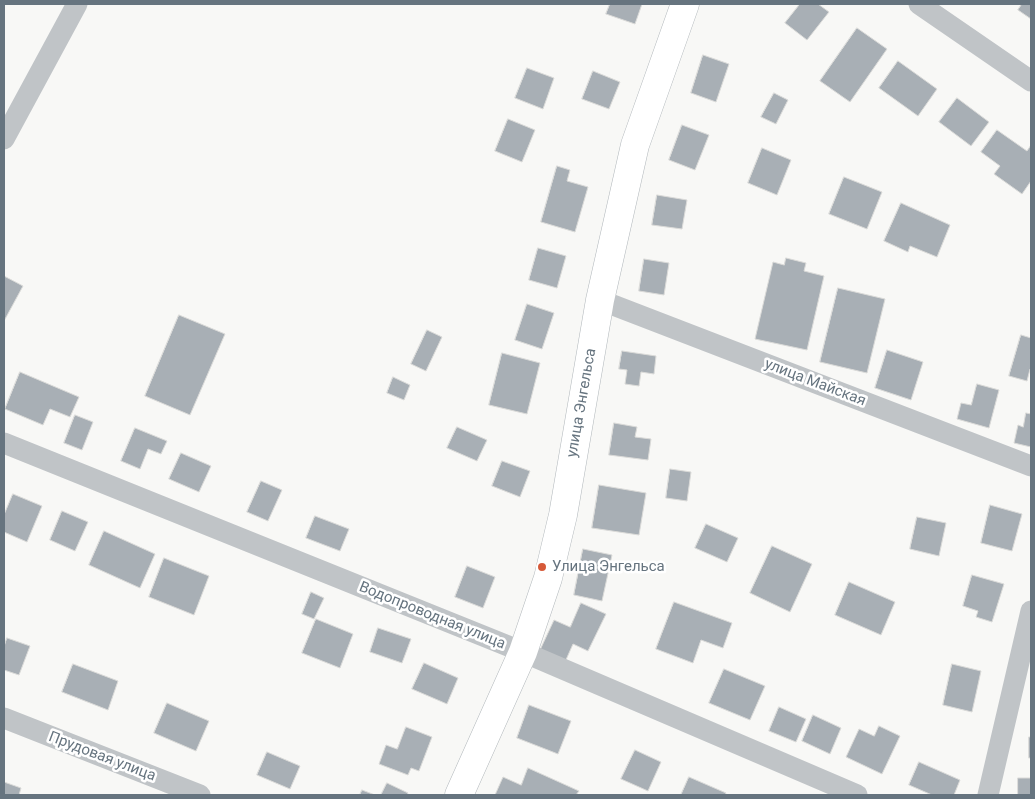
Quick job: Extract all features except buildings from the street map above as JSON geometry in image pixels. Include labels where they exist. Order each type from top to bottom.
[{"type":"street","points":[[4,139],[77,4]]},
{"type":"street","name":"улица Энгельса","points":[[459,795],[522,652],[548,578],[562,515],[600,300],[635,145],[685,4]]},
{"type":"street","points":[[919,4],[1031,81]]},
{"type":"street","name":"улица Майская","points":[[600,300],[1031,466]]},
{"type":"street","name":"Водопроводная улица","points":[[4,443],[522,652],[857,795]]},
{"type":"street","points":[[988,795],[1031,611]]},
{"type":"street","name":"Прудовая улица","points":[[4,718],[200,795]]},
{"type":"place","name":"Улица Энгельса","points":[[542,567]]}]
